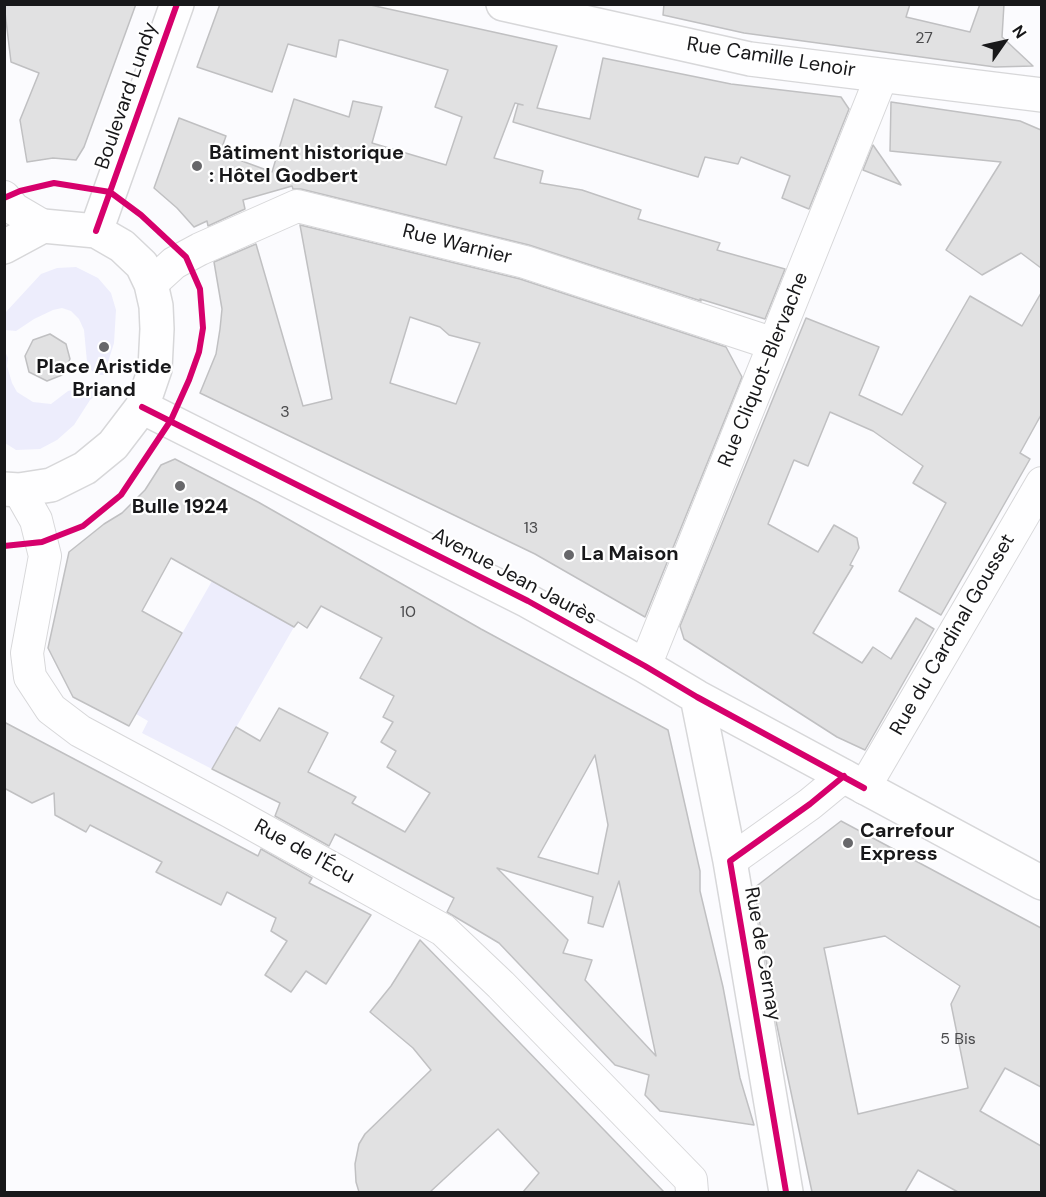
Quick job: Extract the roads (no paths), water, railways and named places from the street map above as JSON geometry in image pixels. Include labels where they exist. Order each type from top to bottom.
[{"type":"main road","name":"Boulevard Lundy","points":[[96,231],[177,4]]},
{"type":"main road","name":"Rue Camille Lenoir","points":[[503,4],[750,59],[1040,96]]},
{"type":"main road","points":[[4,247],[44,226],[96,231],[122,246],[142,265],[151,284],[156,306],[155,369],[142,407],[113,445],[85,468],[51,485],[12,489]]},
{"type":"main road","name":"Avenue Jean Jaurès","points":[[142,407],[528,601],[697,697],[1041,883]]},
{"type":"main road","name":"Rue de Cernay","points":[[697,697],[730,861],[786,1192]]},
{"type":"street","name":"Rue Cliquot-Blervache","points":[[645,666],[882,75]]},
{"type":"street","points":[[4,197],[14,209],[44,226]]},
{"type":"street","name":"Rue Warnier","points":[[151,284],[174,263],[200,249],[297,206],[525,262],[774,344]]},
{"type":"street","name":"Rue du Cardinal Gousset","points":[[854,782],[1041,483]]},
{"type":"street","name":"Rue de l'Écu","points":[[12,489],[36,520],[45,556],[27,653],[30,677],[51,709],[80,731],[229,810],[443,930],[501,985],[691,1180],[692,1192]]},
{"type":"street","points":[[730,861],[810,804],[854,782]]},
{"type":"place","name":"Bâtiment historique : Hôtel Godbert","points":[[197,166]]},
{"type":"place","name":"Place Aristide Briand","points":[[104,347]]},
{"type":"place","name":"Bulle 1924","points":[[180,486]]},
{"type":"place","name":"La Maison","points":[[569,555]]},
{"type":"place","name":"Carrefour Express","points":[[848,843]]}]
